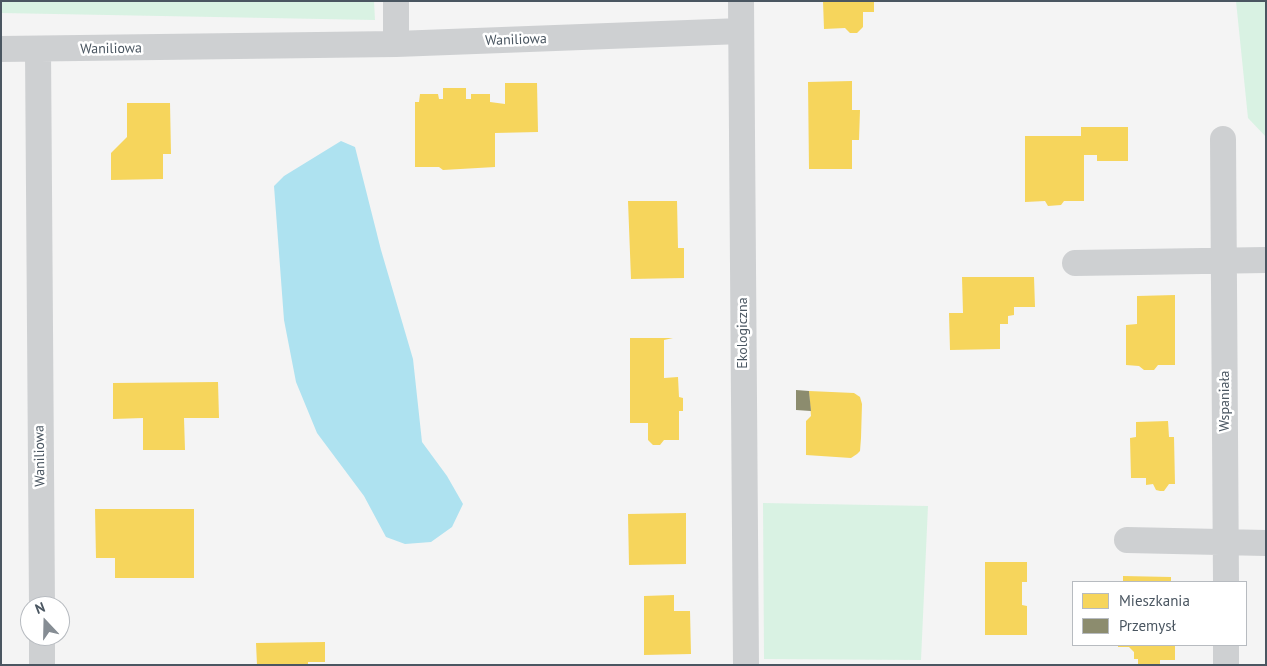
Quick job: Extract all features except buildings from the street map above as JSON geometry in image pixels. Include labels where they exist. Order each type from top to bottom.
[{"type":"street","points":[[396,1],[396,44]]},
{"type":"street","name":"Ekologiczna","points":[[741,1],[746,665]]},
{"type":"street","name":"Waniliowa","points":[[42,596],[38,50],[396,44],[741,31]]},
{"type":"street","points":[[1,49],[38,50]]},
{"type":"street","name":"Wspaniała","points":[[1223,139],[1226,581]]},
{"type":"street","points":[[1075,263],[1266,260]]},
{"type":"street","points":[[1127,540],[1266,543]]},
{"type":"street","points":[[42,646],[42,665]]},
{"type":"street","points":[[1226,646],[1226,665]]},
{"type":"green space","points":[[1,1],[374,1],[375,20],[1,13]]},
{"type":"green space","points":[[1236,1],[1266,1],[1266,137],[1248,118]]},
{"type":"green space","points":[[763,503],[928,506],[921,660],[764,659]]},
{"type":"water","points":[[341,141],[355,147],[381,250],[413,359],[422,442],[447,476],[463,504],[452,527],[431,542],[405,544],[386,537],[364,496],[317,433],[296,382],[284,320],[274,186],[284,176]]}]
